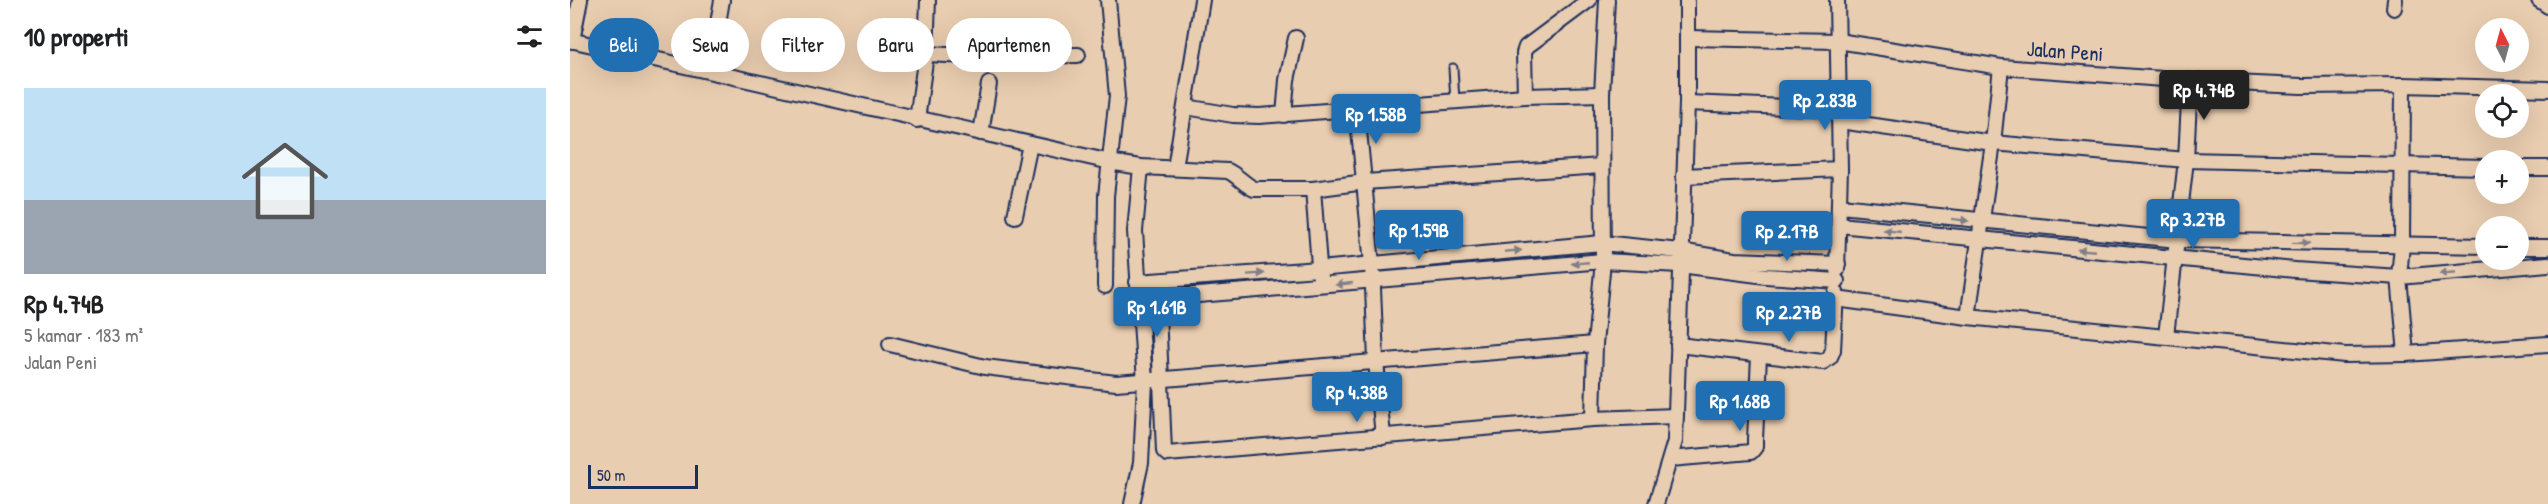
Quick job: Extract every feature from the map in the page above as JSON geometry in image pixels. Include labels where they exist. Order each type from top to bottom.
[{"type":"street","points":[[580,0],[571,40],[671,62]]},
{"type":"street","points":[[719,18],[722,0]]},
{"type":"street","points":[[927,18],[928,0]]},
{"type":"street","points":[[1105,286],[1105,226],[1117,96],[1108,0]]},
{"type":"street","points":[[1175,168],[1202,0]]},
{"type":"street","points":[[1525,96],[1524,53],[1527,47],[1589,0]]},
{"type":"street","points":[[1593,418],[1603,261],[1602,94],[1607,0]]},
{"type":"street","points":[[1656,504],[1675,441],[1687,102],[1687,0]]},
{"type":"street","points":[[1678,345],[1823,362],[1830,357],[1833,350],[1840,206],[1837,0]]},
{"type":"street","points":[[2539,0],[2548,6]]},
{"type":"street","points":[[1284,115],[1287,80],[1296,38]]},
{"type":"street","name":"Jalan Peni","points":[[1688,38],[1838,40],[2001,67],[2190,81],[2301,86],[2403,85],[2548,89]]},
{"type":"street","points":[[934,54],[989,57],[1078,56]]},
{"type":"street","points":[[1968,316],[1993,143],[2001,67]]},
{"type":"street","points":[[718,72],[917,120],[1112,163],[1137,167],[1228,171],[1254,189],[1313,189],[1365,182],[1602,166]]},
{"type":"street","points":[[917,120],[924,72]]},
{"type":"street","points":[[2166,336],[2177,258],[2190,81]]},
{"type":"street","points":[[981,133],[989,84]]},
{"type":"street","points":[[2403,85],[2402,245],[2399,277],[2406,354]]},
{"type":"street","points":[[1186,107],[1233,115],[1284,115],[1525,96],[1602,94]]},
{"type":"street","points":[[1687,102],[1840,115],[1993,143],[2186,160],[2475,167]]},
{"type":"street","points":[[1357,110],[1372,264],[1376,361],[1383,437]]},
{"type":"street","points":[[1015,216],[1030,144]]},
{"type":"street","points":[[1132,504],[1141,463],[1136,231],[1137,167]]},
{"type":"street","points":[[2529,168],[2548,168]]},
{"type":"street","points":[[1684,176],[1840,169]]},
{"type":"street","points":[[1313,189],[1321,286]]},
{"type":"street","points":[[1840,206],[2178,240],[2475,246]]},
{"type":"street","points":[[1839,225],[2295,270],[2399,277],[2548,264]]},
{"type":"street","points":[[1137,282],[1319,269],[1602,243],[1680,251],[1734,266],[1837,281]]},
{"type":"street","points":[[2529,247],[2548,247]]},
{"type":"street","points":[[1138,300],[1603,261],[1734,266],[1838,264]]},
{"type":"street","points":[[1156,281],[1164,451],[1167,454],[1593,418],[1676,416]]},
{"type":"street","points":[[1836,299],[2240,346],[2345,355],[2406,354],[2548,344]]},
{"type":"street","points":[[890,344],[985,367],[1116,383],[1596,344]]},
{"type":"street","points":[[1670,459],[1751,452],[1755,447],[1759,356]]},
{"type":"lane","points":[[1453,68],[1455,102]]}]
